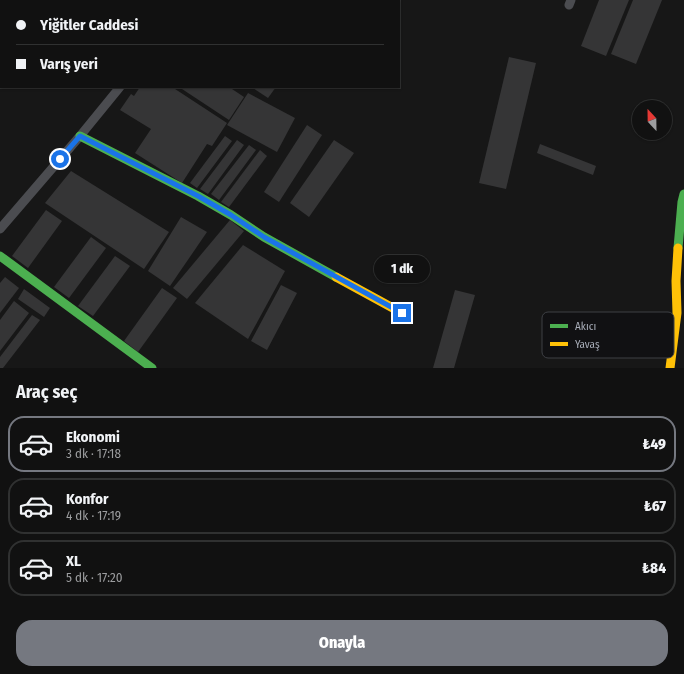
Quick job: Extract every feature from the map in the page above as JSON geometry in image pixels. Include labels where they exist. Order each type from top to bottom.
[{"type":"street","points":[[0,228],[80,136],[119,88]]},
{"type":"street","points":[[80,136],[198,196],[231,215],[264,237],[402,313]]},
{"type":"street","points":[[674,337],[677,313],[676,281],[682,202],[684,194]]},
{"type":"street","points":[[0,256],[152,368]]},
{"type":"street","points":[[670,368],[671,358]]},
{"type":"building","points":[[599,0],[629,0],[606,56],[581,46]]},
{"type":"building","points":[[633,0],[662,0],[636,64],[611,54]]},
{"type":"building","points":[[509,57],[536,63],[506,189],[479,183]]},
{"type":"building","points":[[139,88],[174,88],[227,123],[212,146],[207,144],[182,183],[135,153],[151,129],[120,110],[131,94],[134,96]]},
{"type":"building","points":[[181,88],[230,88],[244,97],[229,120]]},
{"type":"building","points":[[253,88],[275,88],[268,98]]},
{"type":"building","points":[[248,93],[295,118],[277,152],[227,125]]},
{"type":"building","points":[[307,125],[322,135],[279,202],[264,192]]},
{"type":"building","points":[[225,136],[232,141],[197,188],[190,183]]},
{"type":"building","points":[[237,140],[244,145],[208,194],[200,189]]},
{"type":"building","points":[[334,140],[354,153],[309,217],[290,203]]},
{"type":"building","points":[[540,144],[596,166],[593,175],[537,153]]},
{"type":"building","points":[[249,145],[256,150],[219,200],[211,194]]},
{"type":"building","points":[[260,150],[267,156],[229,207],[221,202]]},
{"type":"building","points":[[71,171],[169,232],[144,269],[45,203]]},
{"type":"building","points":[[46,210],[62,221],[28,268],[12,256]]},
{"type":"building","points":[[181,217],[207,232],[170,286],[148,271]]},
{"type":"building","points":[[230,220],[244,231],[187,299],[173,288]]},
{"type":"building","points":[[91,237],[106,248],[69,298],[54,287]]},
{"type":"building","points":[[243,245],[285,271],[248,339],[195,303]]},
{"type":"building","points":[[115,256],[130,266],[93,316],[78,306]]},
{"type":"building","points":[[5,277],[19,288],[0,313],[0,283]]},
{"type":"building","points":[[281,285],[297,293],[267,350],[251,341]]},
{"type":"building","points":[[162,288],[177,298],[138,352],[124,341]]},
{"type":"building","points":[[24,289],[50,308],[44,317],[18,299]]},
{"type":"building","points":[[455,290],[475,295],[454,368],[433,368]]},
{"type":"building","points":[[14,301],[29,313],[0,351],[0,320]]},
{"type":"building","points":[[32,315],[40,320],[3,368],[0,368],[0,357]]},
{"type":"traffic: fast","points":[[80,136],[198,196],[231,215],[264,237],[336,277]]},
{"type":"traffic: fast","points":[[678,248],[684,194]]},
{"type":"traffic: fast","points":[[0,256],[152,368]]},
{"type":"traffic: slow","points":[[674,337],[677,313],[676,281],[678,248]]},
{"type":"traffic: slow","points":[[336,277],[402,313]]},
{"type":"traffic: slow","points":[[670,368],[671,358]]},
{"type":"route","points":[[60,159],[80,136],[198,196],[231,215],[264,237],[402,313]]}]
